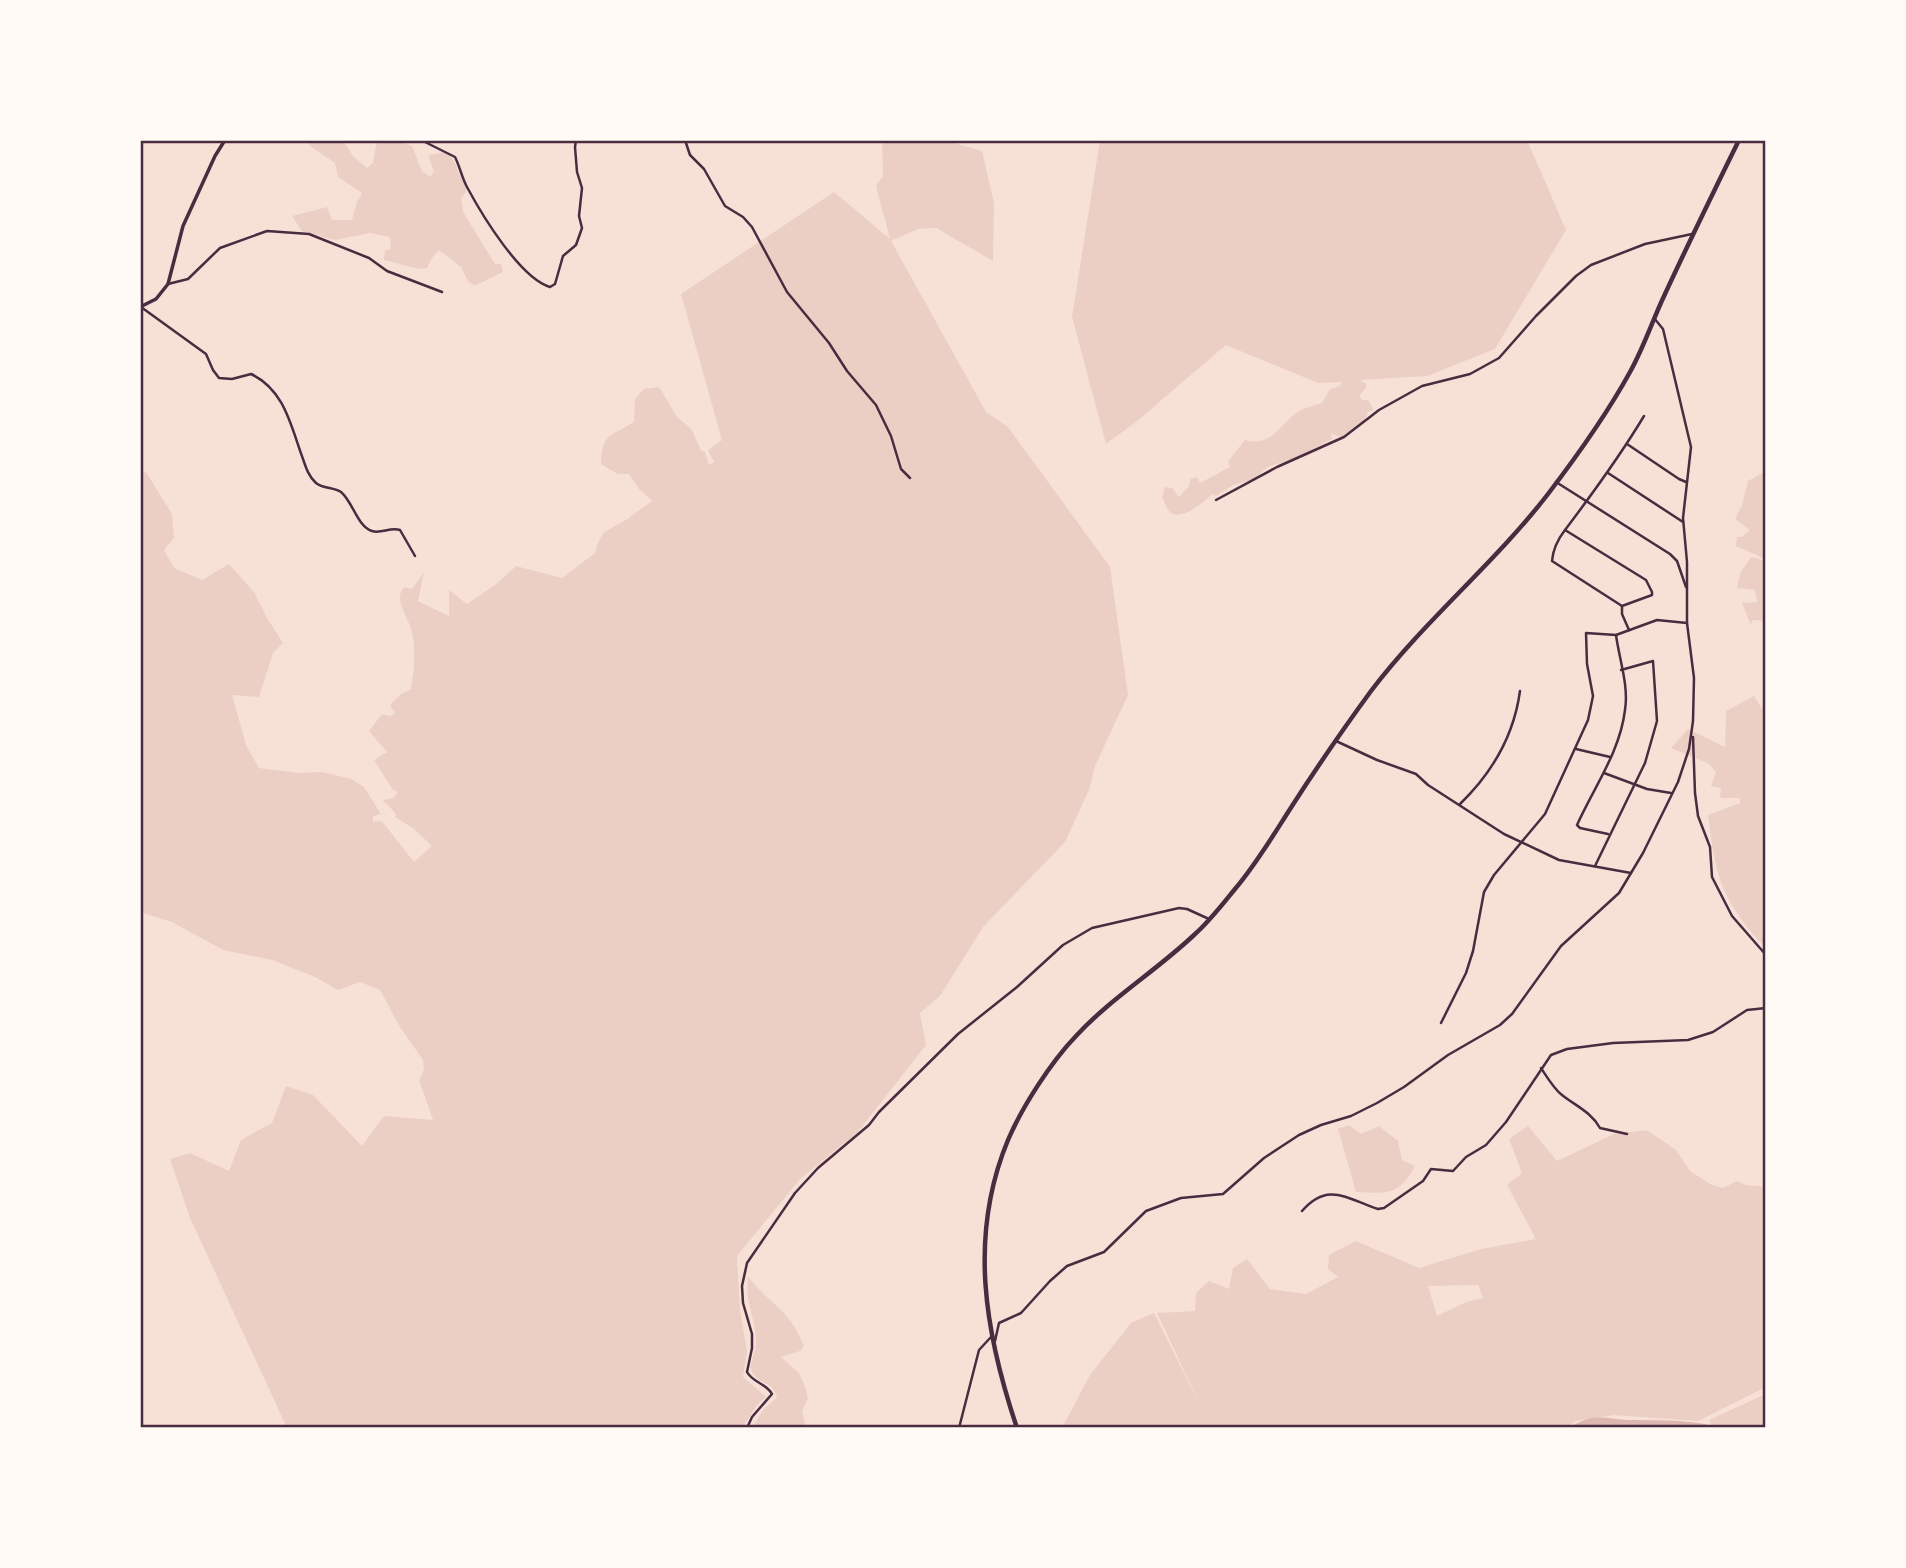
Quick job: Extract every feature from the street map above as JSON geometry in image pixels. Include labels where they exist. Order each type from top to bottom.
[{"type":"highway","points":[[1017,1428],[991,1337],[984,1285],[986,1230],[1002,1156],[1020,1114],[1061,1053],[1077,1035],[1185,943],[1209,919],[1253,866],[1349,721],[1407,647],[1507,543],[1556,482],[1631,370],[1739,140]]},
{"type":"main road","points":[[141,307],[156,299],[169,284],[183,226],[225,140]]},
{"type":"street","points":[[421,140],[455,157],[466,186],[513,259],[537,281],[550,287],[555,284],[563,257],[576,245],[582,228],[579,216],[582,188],[578,173],[576,140]]},
{"type":"street","points":[[685,140],[690,155],[704,169],[725,206],[743,217],[752,227],[787,292],[879,409],[901,469],[910,478]]},
{"type":"street","points":[[169,284],[179,283],[193,276],[204,261],[220,248],[267,231],[309,234],[369,258],[408,280],[442,292]]},
{"type":"street","points":[[1216,500],[1277,467],[1344,437],[1410,392],[1422,386],[1470,374],[1499,358],[1545,307],[1591,265],[1645,244],[1693,234]]},
{"type":"street","points":[[141,307],[206,354],[219,378],[232,379],[251,374],[272,390],[286,411],[307,471],[313,480],[321,486],[336,488],[341,492],[366,528],[377,532],[391,528],[400,530],[415,556]]},
{"type":"street","points":[[1654,318],[1663,329],[1676,393],[1690,442],[1683,522],[1686,623],[1694,678],[1692,733],[1698,816],[1710,847],[1712,877],[1732,916],[1766,955]]},
{"type":"street","points":[[1622,606],[1552,561],[1553,550],[1608,473],[1644,416]]},
{"type":"street","points":[[1627,444],[1686,482]]},
{"type":"street","points":[[1608,473],[1683,522]]},
{"type":"street","points":[[1556,482],[1671,554],[1677,561],[1687,589]]},
{"type":"street","points":[[1565,530],[1646,580],[1653,592],[1652,596],[1622,606]]},
{"type":"street","points":[[1622,606],[1622,614],[1629,630]]},
{"type":"street","points":[[1441,1023],[1466,973],[1484,892],[1494,875],[1545,814],[1588,720],[1593,696],[1587,664],[1586,633],[1616,635],[1657,620],[1686,623]]},
{"type":"street","points":[[1609,834],[1577,825],[1611,757],[1625,710],[1616,635]]},
{"type":"street","points":[[1595,866],[1645,762],[1657,721],[1653,661],[1621,670]]},
{"type":"street","points":[[1460,804],[1479,785],[1496,760],[1513,723],[1520,691]]},
{"type":"street","points":[[994,1347],[999,1323],[1021,1313],[1067,1266],[1104,1252],[1146,1211],[1181,1198],[1223,1194],[1264,1158],[1299,1135],[1311,1128],[1368,1108],[1507,1020],[1561,946],[1612,900],[1631,873],[1673,793],[1685,765],[1692,733]]},
{"type":"street","points":[[1336,741],[1416,774],[1428,785],[1520,842],[1559,860],[1631,873]]},
{"type":"street","points":[[1576,749],[1611,757]]},
{"type":"street","points":[[1604,773],[1657,792],[1673,793]]},
{"type":"street","points":[[747,1428],[752,1417],[772,1394],[768,1387],[751,1379],[747,1372],[752,1334],[743,1303],[744,1272],[753,1252],[795,1193],[818,1168],[869,1125],[958,1034],[1073,938],[1102,925],[1179,908],[1209,919]]},
{"type":"street","points":[[1302,1211],[1313,1199],[1331,1193],[1378,1209],[1384,1208],[1423,1181],[1431,1169],[1452,1171],[1466,1157],[1486,1145],[1501,1128],[1551,1055],[1567,1049],[1614,1043],[1688,1040],[1713,1032],[1747,1010],[1766,1008]]},
{"type":"street","points":[[1541,1069],[1562,1095],[1595,1118],[1600,1128],[1627,1134]]},
{"type":"street","points":[[959,1428],[975,1361],[981,1346],[991,1337]]},
{"type":"shaded area","points":[[343,140],[353,156],[367,168],[373,163],[377,140],[397,140],[412,146],[422,171],[430,177],[434,171],[428,155],[447,152],[467,190],[461,199],[463,212],[495,264],[501,264],[503,272],[475,286],[468,281],[461,267],[439,250],[427,268],[419,269],[384,260],[385,250],[391,249],[390,237],[370,233],[335,240],[302,231],[292,216],[327,207],[332,220],[352,220],[362,193],[338,177],[335,163],[310,146],[309,141]]},
{"type":"shaded area","points":[[882,140],[944,140],[982,151],[994,203],[993,261],[936,228],[918,229],[891,241],[986,412],[1008,427],[1110,567],[1128,695],[1095,766],[1089,790],[1065,842],[983,927],[940,996],[920,1013],[926,1045],[857,1133],[800,1179],[737,1256],[740,1310],[747,1351],[743,1377],[766,1397],[757,1405],[742,1428],[287,1428],[190,1218],[170,1159],[190,1153],[229,1171],[241,1140],[272,1123],[286,1086],[313,1095],[362,1146],[384,1116],[433,1120],[419,1080],[424,1069],[423,1060],[400,1027],[380,990],[360,982],[338,990],[315,977],[272,960],[223,950],[172,922],[140,912],[140,473],[146,472],[172,514],[174,538],[164,550],[174,568],[202,580],[229,564],[254,592],[283,643],[273,653],[259,697],[232,695],[246,745],[259,768],[299,773],[322,772],[351,779],[364,787],[381,814],[373,816],[373,822],[381,821],[414,862],[432,846],[413,828],[395,817],[396,814],[383,800],[394,798],[398,792],[393,790],[374,760],[387,752],[369,731],[382,714],[390,716],[395,713],[390,705],[411,689],[414,647],[411,628],[400,598],[404,587],[412,589],[424,572],[418,601],[449,616],[449,590],[467,604],[495,585],[516,566],[562,578],[595,553],[604,532],[652,501],[639,489],[629,474],[618,474],[601,464],[603,446],[609,437],[634,422],[635,399],[644,389],[659,387],[677,417],[692,430],[709,465],[714,462],[708,450],[722,440],[681,294],[834,192],[890,239],[876,186],[883,176]]},
{"type":"shaded area","points":[[1100,140],[1527,140],[1566,230],[1495,349],[1427,376],[1361,380],[1366,384],[1366,388],[1359,396],[1362,400],[1368,400],[1374,410],[1368,412],[1357,427],[1340,437],[1331,433],[1332,439],[1297,458],[1267,467],[1255,479],[1233,485],[1216,496],[1212,494],[1193,509],[1176,515],[1170,512],[1162,497],[1165,487],[1172,488],[1179,497],[1189,486],[1190,479],[1197,477],[1200,483],[1230,467],[1228,461],[1245,440],[1255,441],[1270,437],[1301,410],[1322,403],[1330,389],[1340,386],[1342,382],[1318,383],[1226,345],[1136,422],[1106,444],[1072,317]]},
{"type":"shaded area","points":[[1766,471],[1766,556],[1763,558],[1736,546],[1737,537],[1742,537],[1750,530],[1735,519],[1748,481]]},
{"type":"shaded area","points":[[1751,557],[1763,560],[1766,558],[1766,621],[1752,620],[1751,625],[1742,603],[1757,602],[1755,590],[1737,588],[1741,572]]},
{"type":"shaded area","points":[[1754,696],[1766,715],[1766,948],[1730,902],[1719,877],[1713,851],[1708,815],[1740,803],[1740,798],[1720,798],[1721,788],[1711,786],[1716,772],[1709,764],[1671,748],[1688,729],[1725,747],[1726,711]]},
{"type":"shaded area","points":[[1349,1125],[1361,1134],[1379,1126],[1398,1141],[1402,1160],[1415,1166],[1404,1183],[1392,1191],[1356,1192],[1338,1129]]},
{"type":"shaded area","points":[[1528,1126],[1557,1161],[1614,1134],[1647,1130],[1676,1150],[1690,1171],[1710,1184],[1723,1188],[1737,1181],[1761,1186],[1766,1193],[1766,1387],[1698,1421],[1614,1415],[1575,1421],[1566,1428],[1062,1428],[1090,1375],[1131,1323],[1154,1313],[1202,1409],[1157,1313],[1195,1311],[1196,1293],[1209,1281],[1229,1289],[1233,1268],[1247,1259],[1270,1289],[1306,1294],[1338,1277],[1328,1269],[1329,1255],[1356,1241],[1419,1268],[1481,1249],[1536,1239],[1507,1185],[1522,1173],[1509,1139]],"holes":[[[1478,1285],[1483,1298],[1466,1302],[1437,1316],[1428,1286]]]},
{"type":"shaded area","points":[[748,1277],[786,1315],[804,1346],[800,1351],[781,1357],[799,1373],[806,1389],[808,1398],[802,1411],[806,1428],[752,1428],[763,1410],[777,1397],[773,1388],[757,1378],[751,1368],[756,1334],[748,1296]]},
{"type":"shaded area","points":[[1766,1394],[1766,1428],[1714,1428],[1709,1420]]},
{"type":"waterway","points":[[1577,1428],[1598,1421],[1704,1428]]}]
